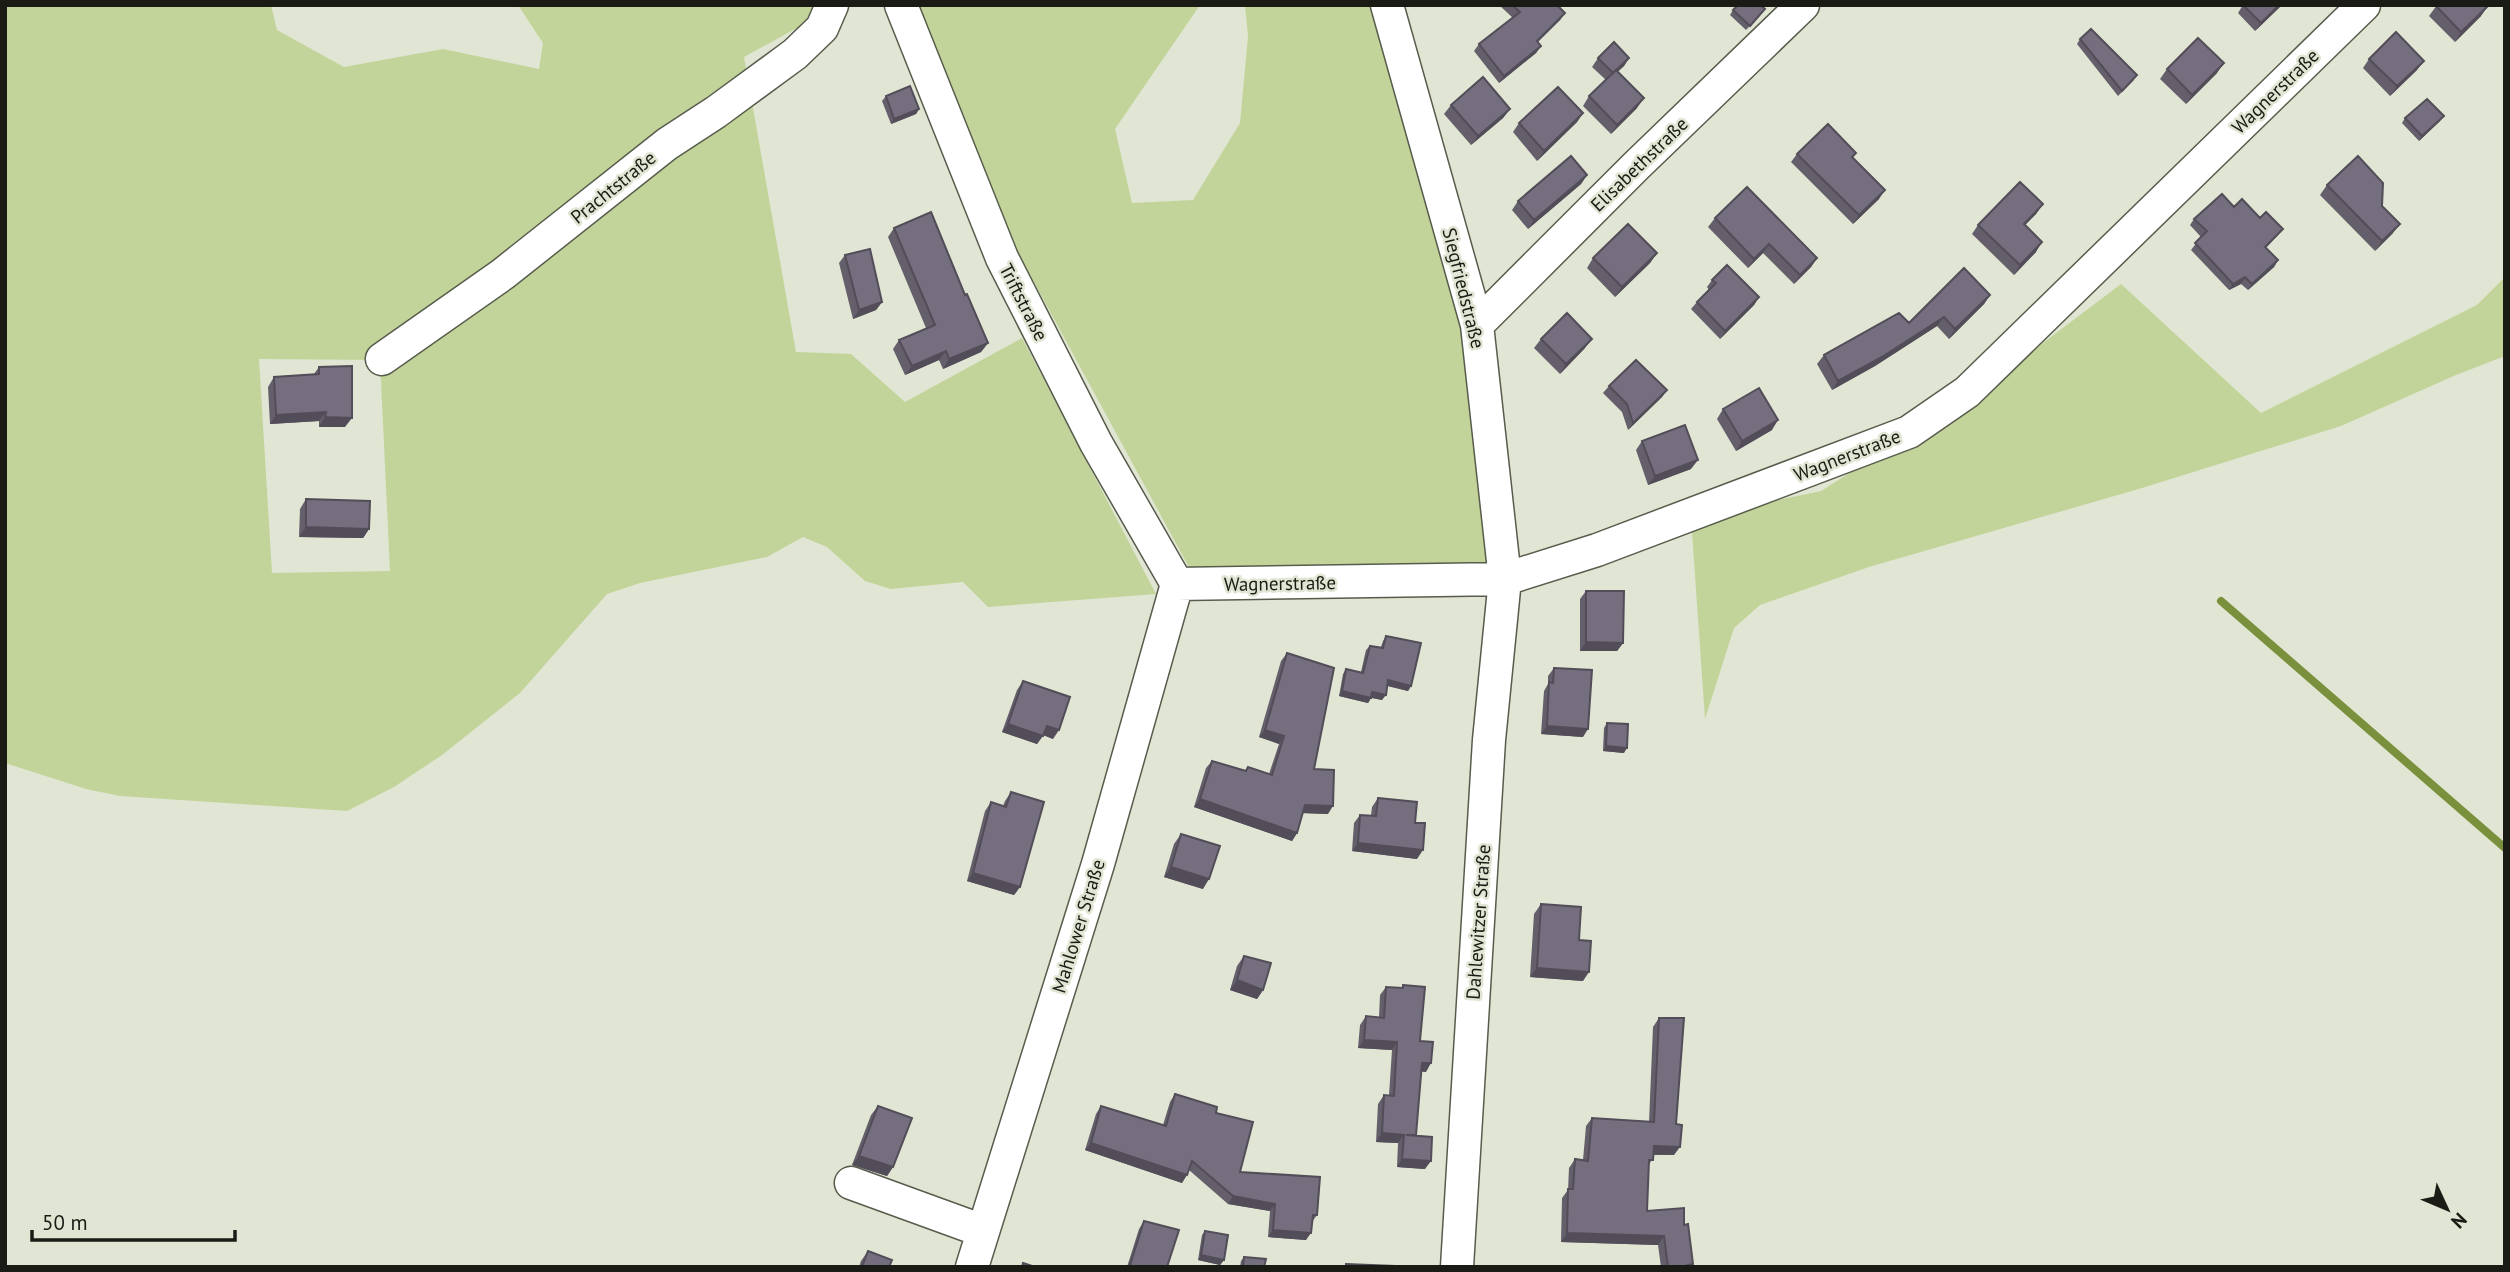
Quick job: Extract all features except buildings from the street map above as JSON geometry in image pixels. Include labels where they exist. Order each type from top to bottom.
[{"type":"street","name":"Prachtstraße","points":[[382,359],[503,274],[667,144],[795,54],[822,28],[832,5]]},
{"type":"street","name":"Triftstraße","points":[[901,5],[1002,258],[1097,443],[1177,584]]},
{"type":"street","name":"Siegfriedstraße","points":[[1387,5],[1477,324],[1505,579]]},
{"type":"street","name":"Elisabethstraße","points":[[1477,324],[1802,5]]},
{"type":"street","name":"Wagnerstraße","points":[[1177,584],[1505,579],[1608,545],[1909,432],[1967,393],[2364,5]]},
{"type":"street","name":"Dahlewitzer Straße","points":[[1457,1267],[1489,740],[1505,579]]},
{"type":"street","name":"Mahlower Straße","points":[[972,1267],[1098,864],[1177,584]]},
{"type":"street","points":[[850,1183],[983,1231]]},
{"type":"green space","points":[[5,5],[271,5],[277,30],[344,67],[443,49],[539,69],[543,43],[518,5],[821,5],[817,17],[744,57],[796,352],[851,354],[905,402],[1022,338],[1156,594],[988,607],[963,582],[891,589],[865,581],[827,547],[803,537],[767,557],[640,583],[607,594],[520,693],[442,755],[394,787],[347,811],[120,796],[86,789],[5,763]],"holes":[[[259,359],[380,360],[390,571],[272,573]]]},
{"type":"green space","points":[[912,5],[1200,5],[1115,129],[1132,203],[1193,200],[1240,123],[1248,36],[1245,5],[1387,5],[1477,325],[1505,579],[1203,593],[1016,249]]},
{"type":"green space","points":[[2505,277],[2505,356],[2341,426],[2142,488],[1869,567],[1760,605],[1734,628],[1705,719],[1691,518],[1821,491],[1978,392],[2121,284],[2261,413],[2477,305]]},
{"type":"waterway","points":[[2221,601],[2505,848]]}]
